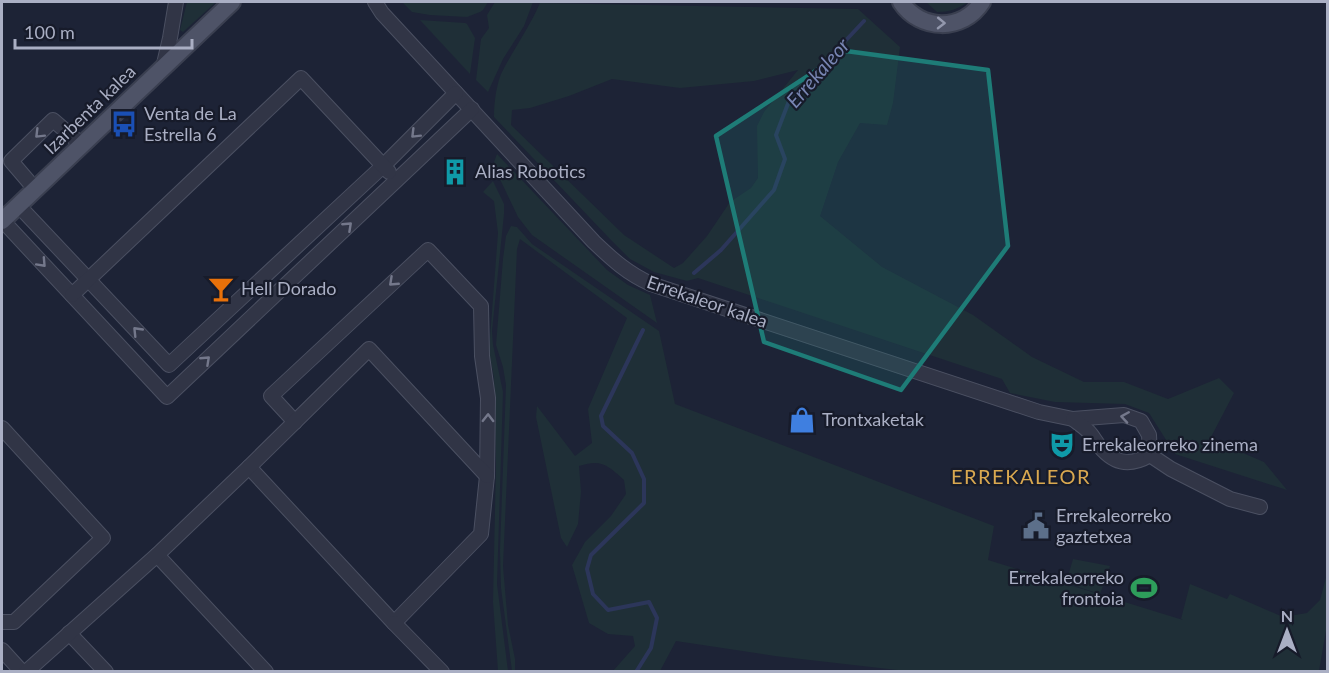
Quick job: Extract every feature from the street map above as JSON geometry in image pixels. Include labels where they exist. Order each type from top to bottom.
[{"type":"main road","name":"Izarbenta kalea","points":[[2,221],[232,2]]},
{"type":"main road","points":[[901,2],[907,11],[916,17],[943,24],[960,21],[969,16],[982,2]]},
{"type":"street","points":[[163,68],[176,2]]},
{"type":"street","name":"Errekaleor kalea","points":[[375,2],[382,13],[594,242],[634,277],[1010,404],[1073,419],[1124,415],[1141,421],[1149,435],[1150,455]]},
{"type":"street","points":[[72,295],[301,78],[397,180]]},
{"type":"street","points":[[153,381],[383,166],[456,93]]},
{"type":"street","points":[[2,221],[167,397],[472,109]]},
{"type":"street","points":[[35,189],[11,161],[53,120],[82,145]]},
{"type":"street","points":[[18,205],[184,381]]},
{"type":"street","points":[[295,422],[271,396],[428,250],[481,306],[482,357],[488,398],[487,476],[481,534],[394,623]]},
{"type":"street","points":[[2,650],[24,672],[157,555],[369,349],[487,476]]},
{"type":"street","points":[[1073,419],[1088,430],[1103,451],[1114,459],[1126,463],[1140,461],[1150,455],[1171,469],[1230,499],[1260,507]]},
{"type":"street","points":[[2,428],[103,538],[14,622],[2,622]]},
{"type":"street","points":[[249,467],[442,672]]},
{"type":"street","points":[[157,555],[266,672]]},
{"type":"street","points":[[69,633],[106,672]]},
{"type":"highlighted area","points":[[846,51],[988,70],[1008,246],[901,390],[764,342],[716,136]]},
{"type":"shaded area","points":[[187,2],[216,2],[183,32],[180,30]]},
{"type":"shaded area","points":[[402,2],[488,2],[483,10],[467,17],[412,12]]},
{"type":"shaded area","points":[[495,2],[533,2],[524,26],[503,59],[488,92],[476,80],[481,39],[489,28],[487,15]]},
{"type":"shaded area","points":[[926,2],[968,2],[953,10],[937,12]]},
{"type":"shaded area","points":[[540,3],[858,9],[900,47],[893,103],[887,125],[860,123],[838,162],[820,216],[882,267],[973,315],[1032,357],[1084,382],[1124,382],[1168,399],[1219,378],[1234,393],[1210,439],[1264,462],[1287,490],[1175,454],[1149,413],[1125,404],[1055,402],[1010,393],[1002,379],[698,278],[687,281],[654,272],[630,259],[494,117],[501,74]],"holes":[[[798,70],[764,112],[757,126],[758,178],[751,188],[730,202],[707,236],[683,263],[674,268],[624,235],[511,125],[512,110],[530,108],[569,96],[612,79],[680,88],[754,81]]]},
{"type":"shaded area","points":[[420,20],[467,24],[475,38],[470,74]]},
{"type":"shaded area","points":[[497,154],[607,270],[628,285],[650,295],[657,323],[532,235],[518,217],[497,173],[494,162]]},
{"type":"shaded area","points":[[493,181],[504,204],[492,331],[503,392],[497,584],[508,671],[498,671],[493,602],[496,464],[494,378],[489,351],[498,233],[494,201],[483,192]]},
{"type":"shaded area","points":[[511,226],[517,227],[532,244],[659,331],[675,404],[994,526],[988,560],[1183,620],[1181,619],[1190,584],[1227,599],[1230,594],[1283,617],[1307,613],[1320,600],[1327,574],[1327,625],[1319,671],[915,672],[775,656],[676,641],[660,671],[613,671],[635,646],[633,636],[608,634],[589,623],[572,565],[585,542],[611,516],[626,494],[624,480],[613,470],[599,463],[579,466],[581,492],[578,524],[567,547],[561,538],[536,417],[537,406],[575,456],[592,443],[588,409],[627,318],[520,239],[517,249],[503,566],[508,625],[515,659],[515,671],[512,671],[501,588],[500,550],[506,385],[496,345],[503,259],[506,236]]},
{"type":"shaded area","points":[[1073,559],[1110,566],[1100,594],[1066,583]]},
{"type":"waterway","name":"Errekaleor","points":[[694,273],[721,250],[774,190],[785,159],[776,135],[789,101],[864,21]]},
{"type":"waterway","name":"Errekaleor","points":[[636,672],[651,648],[657,618],[649,602],[608,610],[593,594],[587,569],[591,555],[644,503],[644,479],[632,453],[603,426],[601,416],[643,330]]},
{"type":"place","name":"Venta de La Estrella 6","points":[[124,124]]},
{"type":"place","name":"Alias Robotics","points":[[455,172]]},
{"type":"place","name":"Hell Dorado","points":[[221,289]]},
{"type":"place","name":"Trontxaketak","points":[[802,420]]},
{"type":"place","name":"Errekaleorreko zinema","points":[[1062,445]]},
{"type":"place","name":"Errekaleorreko gaztetxea","points":[[1036,526]]},
{"type":"place","name":"Errekaleorreko frontoia","points":[[1144,588]]},
{"type":"district","name":"ERREKALEOR","points":[[1021,477]]}]
